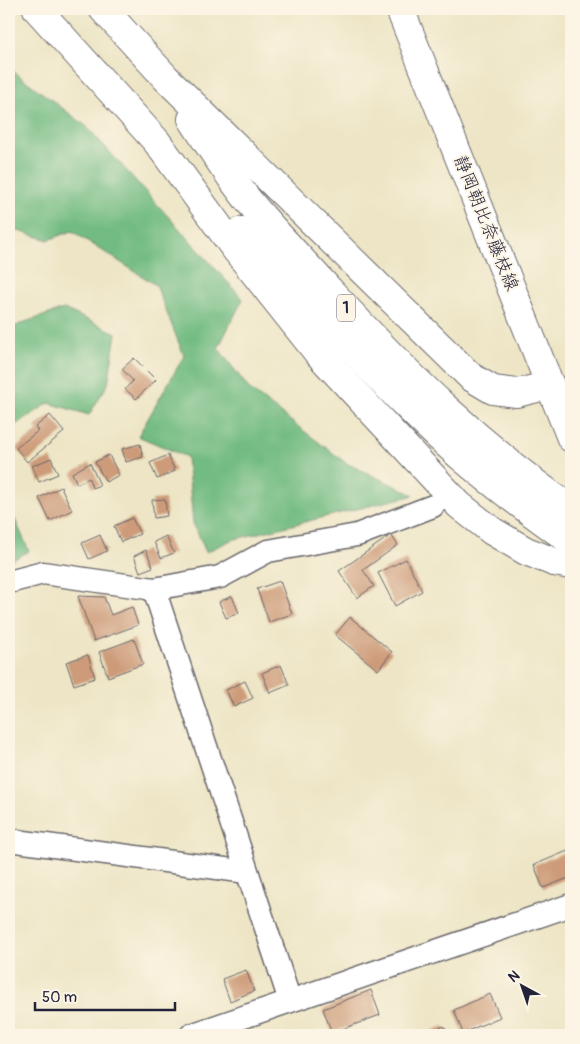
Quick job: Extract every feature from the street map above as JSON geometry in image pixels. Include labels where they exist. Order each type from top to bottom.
[{"type":"main road","points":[[37,9],[157,142],[406,406],[503,491],[564,520]]},
{"type":"main road","points":[[103,9],[166,78],[471,378],[493,390],[517,393],[550,385]]},
{"type":"main road","name":"静岡朝比奈藤枝線","points":[[400,9],[571,438]]},
{"type":"main road","name":"1","points":[[166,78],[222,166],[249,201],[386,352],[468,430],[524,476],[564,520]]},
{"type":"main road","points":[[157,142],[234,246],[318,353],[459,505],[492,531],[526,551],[554,562],[571,565]]},
{"type":"street","points":[[9,582],[43,573],[154,589],[220,577],[268,551],[357,535],[433,506]]},
{"type":"street","points":[[154,589],[290,1001]]},
{"type":"street","points":[[9,840],[247,872]]},
{"type":"street","points":[[191,1035],[571,905]]},
{"type":"green space","points":[[9,68],[86,126],[243,299],[218,348],[250,390],[346,463],[414,495],[231,540],[206,552],[193,523],[187,457],[138,436],[184,356],[156,285],[72,231],[48,240],[9,228]]},
{"type":"green space","points":[[64,309],[116,333],[108,384],[89,415],[49,403],[9,429],[9,330],[22,323]]},
{"type":"green space","points":[[9,506],[29,551],[9,562]]},
{"type":"building","points":[[134,358],[156,380],[136,399],[125,389],[133,381],[122,369]]},
{"type":"building","points":[[50,415],[64,432],[27,462],[16,448],[38,431],[35,427]]},
{"type":"building","points":[[140,444],[143,457],[126,462],[122,449]]},
{"type":"building","points":[[109,455],[119,475],[106,482],[95,462]]},
{"type":"building","points":[[168,455],[175,471],[157,479],[150,463]]},
{"type":"building","points":[[51,458],[58,474],[39,482],[32,466]]},
{"type":"building","points":[[90,463],[100,485],[92,488],[89,478],[77,484],[72,473]]},
{"type":"building","points":[[61,487],[72,510],[50,521],[39,498]]},
{"type":"building","points":[[165,499],[167,516],[154,518],[152,500]]},
{"type":"building","points":[[132,518],[140,534],[121,542],[114,526]]},
{"type":"building","points":[[100,535],[107,551],[89,559],[82,543]]},
{"type":"building","points":[[391,535],[398,545],[363,570],[374,586],[357,598],[339,571]]},
{"type":"building","points":[[166,536],[174,553],[161,558],[154,542]]},
{"type":"building","points":[[146,550],[153,567],[140,572],[134,556]]},
{"type":"building","points":[[406,559],[422,591],[395,606],[378,573]]},
{"type":"building","points":[[280,581],[292,614],[269,622],[257,589]]},
{"type":"building","points":[[78,596],[104,597],[111,615],[132,607],[138,625],[94,641]]},
{"type":"building","points":[[232,596],[239,613],[226,618],[219,602]]},
{"type":"building","points":[[350,617],[392,652],[378,670],[335,635]]},
{"type":"building","points":[[134,639],[143,664],[108,677],[99,652]]},
{"type":"building","points":[[88,655],[95,678],[74,685],[66,662]]},
{"type":"building","points":[[281,665],[289,685],[270,693],[262,673]]},
{"type":"building","points":[[245,681],[253,698],[234,707],[226,690]]},
{"type":"building","points":[[570,850],[571,877],[543,888],[534,865]]},
{"type":"building","points":[[246,970],[254,991],[230,1001],[222,979]]},
{"type":"building","points":[[371,990],[380,1015],[332,1033],[323,1009]]},
{"type":"building","points":[[490,994],[500,1017],[463,1033],[454,1010]]},
{"type":"building","points":[[444,1026],[448,1035],[421,1035]]}]
